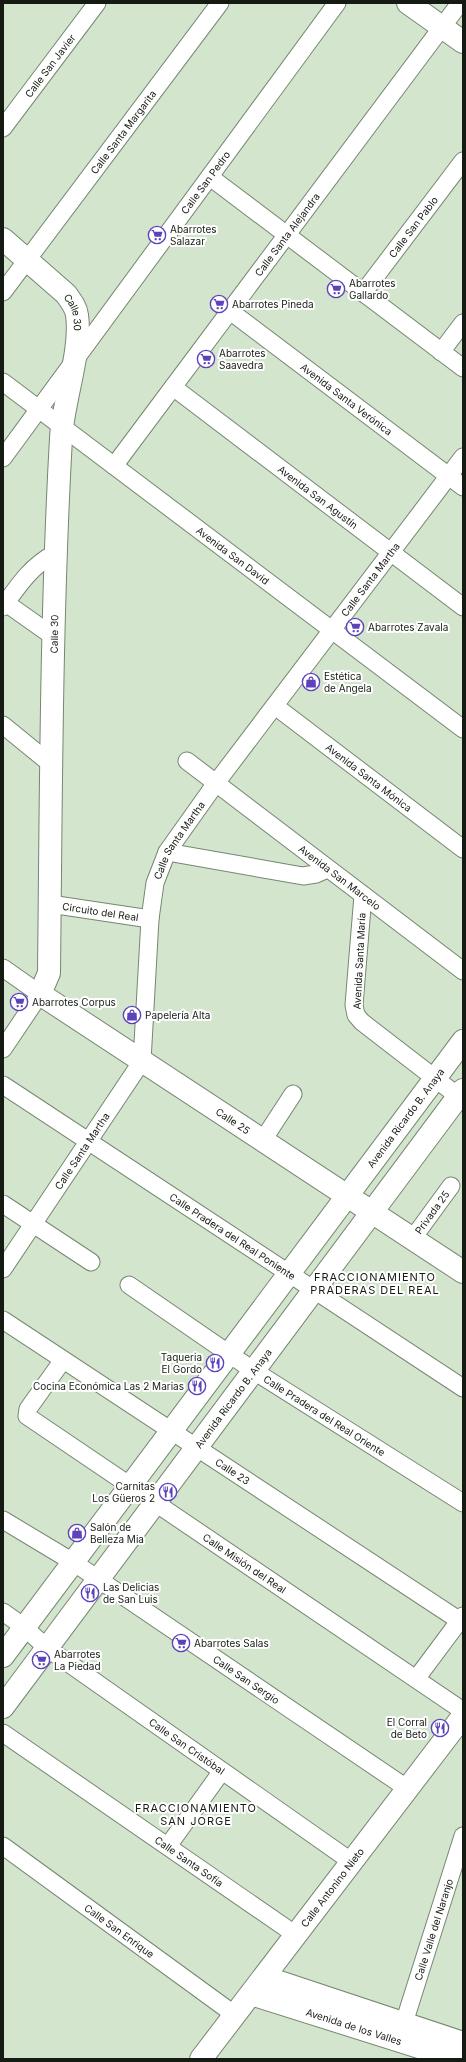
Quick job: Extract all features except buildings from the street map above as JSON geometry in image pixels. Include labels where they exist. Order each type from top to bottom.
[{"type":"street","name":"Calle San Javier","points":[[3,128],[97,3]]},
{"type":"street","name":"Calle Santa Margarita","points":[[3,292],[220,3]]},
{"type":"street","name":"Calle San Pedro","points":[[3,458],[337,3]]},
{"type":"street","points":[[408,3],[463,42]]},
{"type":"street","name":"Calle Santa Alejandra","points":[[114,466],[443,28],[460,3]]},
{"type":"street","name":"Calle San Pablo","points":[[363,293],[463,161]]},
{"type":"street","points":[[210,177],[463,368]]},
{"type":"street","name":"Calle 30","points":[[3,238],[66,294],[73,304],[77,314],[78,327],[74,362],[62,427],[54,554],[49,973],[40,994],[3,1049]]},
{"type":"street","name":"Avenida Santa Verónica","points":[[230,311],[463,487]]},
{"type":"street","points":[[441,352],[463,323]]},
{"type":"street","name":"Avenida San David","points":[[3,382],[463,729]]},
{"type":"street","name":"Avenida San Agustín","points":[[173,387],[463,607]]},
{"type":"street","name":"Calle Santa Martha","points":[[3,1269],[142,1061],[150,920],[155,883],[167,852],[216,783],[463,457]]},
{"type":"street","points":[[54,554],[43,560],[32,569],[4,605],[54,637]]},
{"type":"street","name":"Avenida Santa Mónica","points":[[275,706],[463,848]]},
{"type":"street","points":[[3,725],[52,765]]},
{"type":"street","name":"Avenida San Marcelo","points":[[187,761],[463,971]]},
{"type":"street","points":[[167,852],[303,876],[316,874],[327,869]]},
{"type":"street","name":"Avenida Santa María","points":[[363,895],[354,1006],[356,1015],[362,1022],[434,1080],[461,1096]]},
{"type":"street","name":"Circuito del Real","points":[[50,904],[150,920]]},
{"type":"street","name":"Calle 25","points":[[3,968],[40,994],[463,1272]]},
{"type":"street","name":"Avenida Ricardo B. Anaya","points":[[3,1656],[463,1041]]},
{"type":"street","name":"Calle Pradera del Real Poniente","points":[[3,1085],[88,1143],[290,1273],[463,1388]]},
{"type":"street","points":[[263,1140],[293,1094]]},
{"type":"street","name":"Avenida Ricardo B. Anaya","points":[[3,1706],[372,1212],[461,1096]]},
{"type":"street","name":"Privada 25","points":[[413,1238],[451,1186]]},
{"type":"street","points":[[3,1204],[91,1262]]},
{"type":"street","name":"Calle Pradera del Real Oriente","points":[[129,1285],[229,1354],[463,1503]]},
{"type":"street","name":"Calle 23","points":[[3,1320],[462,1620]]},
{"type":"street","name":"Calle Misión del Real","points":[[63,1360],[28,1409],[26,1416],[463,1711]]},
{"type":"street","name":"Calle San Sergio","points":[[3,1520],[73,1562],[97,1580],[408,1789]]},
{"type":"street","name":"Calle San Cristóbal","points":[[3,1612],[24,1627],[47,1648],[352,1862]]},
{"type":"street","points":[[416,1679],[462,1620]]},
{"type":"street","name":"Calle Antonino Nieto","points":[[201,2059],[463,1716]]},
{"type":"street","name":"Calle Santa Sofía","points":[[3,1733],[296,1935]]},
{"type":"street","points":[[168,1846],[222,1771]]},
{"type":"street","name":"Calle Valle del Naranjo","points":[[404,2023],[463,1836]]},
{"type":"street","name":"Calle San Enrique","points":[[3,1846],[235,2014]]},
{"type":"street","name":"Avenida de los Valles","points":[[257,1986],[404,2023],[454,2049]]},
{"type":"street","name":"Avenida de los Valles","points":[[257,1986],[454,2049]]},
{"type":"place","name":"Abarrotes Salazar","points":[[157,235]]},
{"type":"place","name":"Abarrotes Gallardo","points":[[336,289]]},
{"type":"place","name":"Abarrotes Pineda","points":[[219,304]]},
{"type":"place","name":"Abarrotes Saavedra","points":[[206,359]]},
{"type":"place","name":"Abarrotes Zavala","points":[[355,627]]},
{"type":"place","name":"Estética de Angela","points":[[311,682]]},
{"type":"place","name":"Abarrotes Corpus","points":[[19,1002]]},
{"type":"place","name":"Papelería Alta","points":[[132,1015]]},
{"type":"place","name":"Taqueria El Gordo","points":[[215,1363]]},
{"type":"place","name":"Cocina Económica Las 2 Marias","points":[[197,1386]]},
{"type":"place","name":"Carnitas Los Güeros 2","points":[[168,1492]]},
{"type":"place","name":"Salón de Belleza Mia","points":[[77,1533]]},
{"type":"place","name":"Las Delicias de San Luis","points":[[90,1593]]},
{"type":"place","name":"Abarrotes Salas","points":[[181,1643]]},
{"type":"place","name":"Abarrotes La Piedad","points":[[41,1660]]},
{"type":"place","name":"El Corral de Beto","points":[[440,1728]]},
{"type":"district","name":"FRACCIONAMIENTO PRADERAS DEL REAL","points":[[375,1283]]},
{"type":"district","name":"FRACCIONAMIENTO SAN JORGE","points":[[196,1814]]}]
